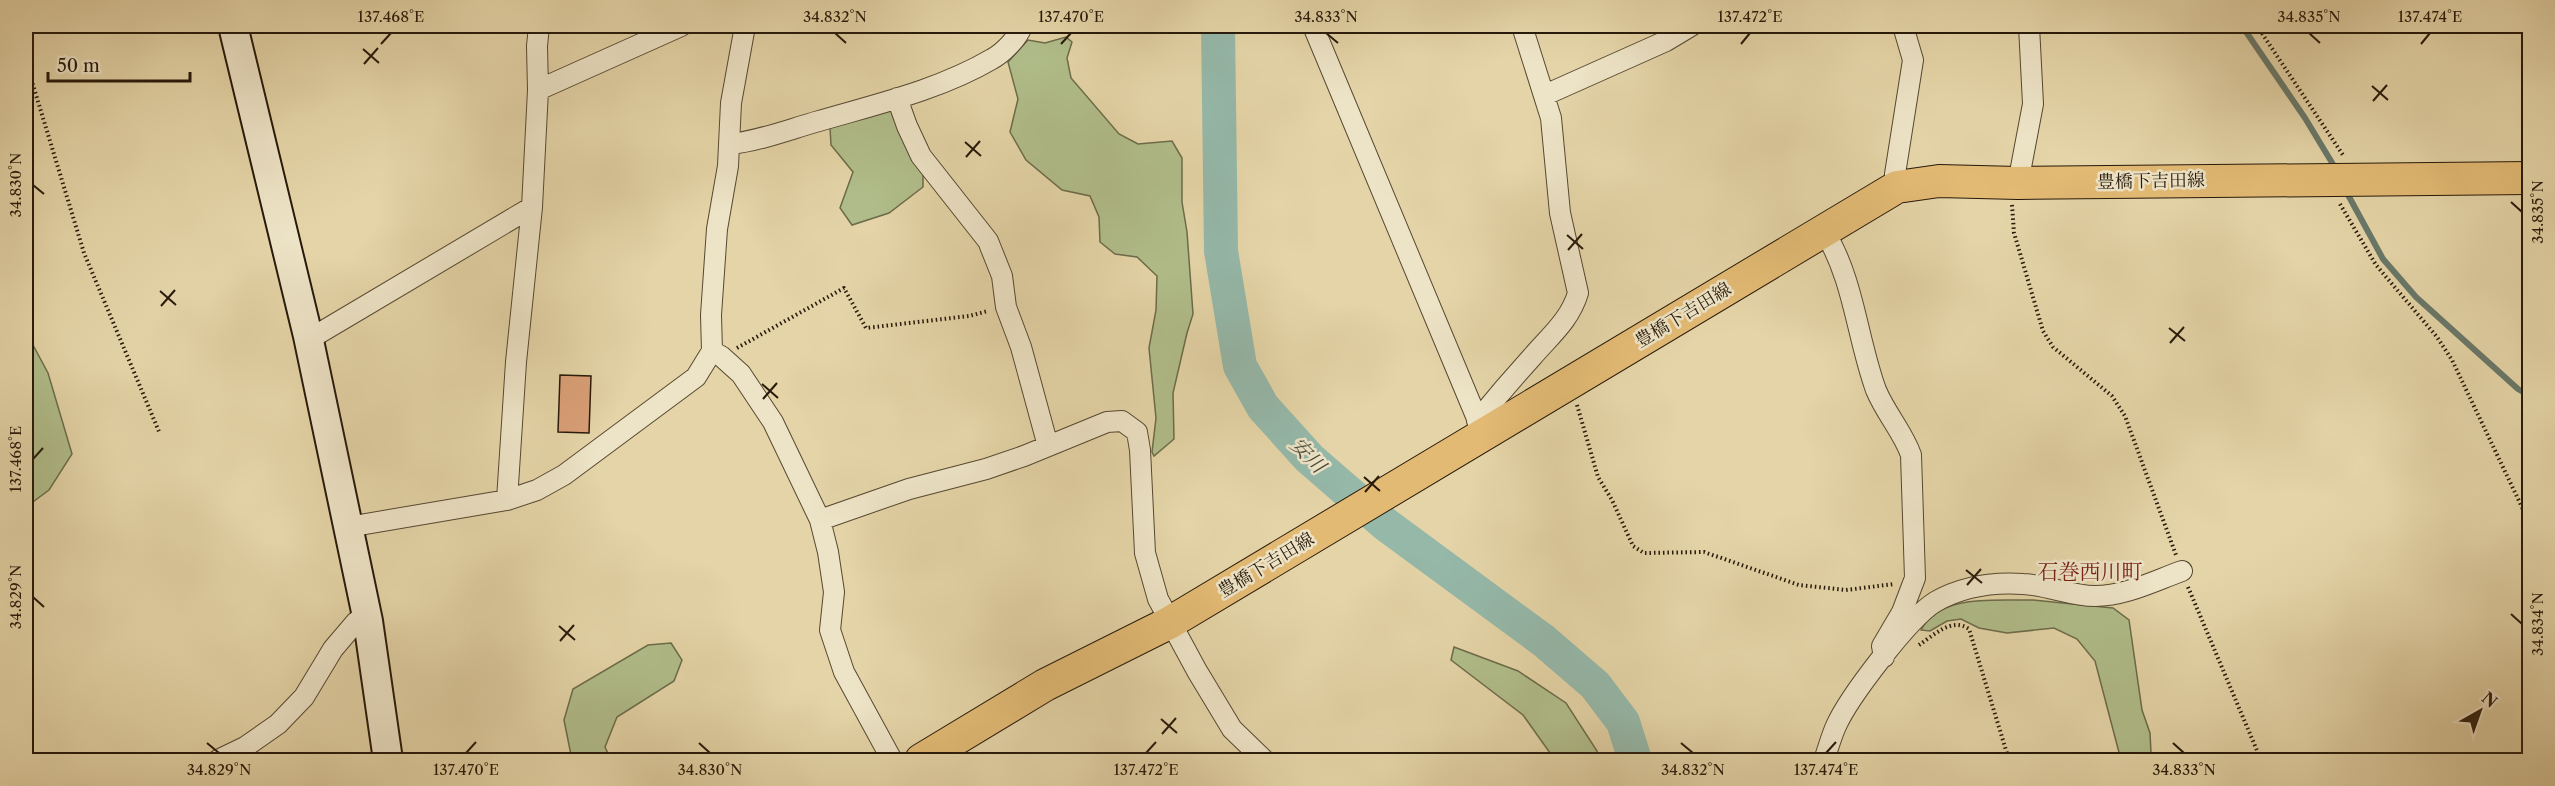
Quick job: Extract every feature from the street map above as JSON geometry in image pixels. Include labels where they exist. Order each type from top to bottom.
[{"type":"main road","name":"豊橋下吉田線","points":[[921,760],[1045,685],[1169,622],[1383,495],[1480,427],[1568,385],[1897,187],[1939,182],[2529,178]]},
{"type":"street","points":[[233,26],[308,336],[368,621],[388,760]]},
{"type":"street","points":[[507,500],[516,362],[532,207],[539,26]]},
{"type":"street","points":[[538,90],[681,26]]},
{"type":"street","points":[[745,26],[731,103],[730,144],[717,229],[711,315],[717,354],[741,374],[773,423],[820,520],[834,592],[830,630],[844,672],[892,760]]},
{"type":"street","points":[[730,144],[742,143],[897,98],[950,79],[994,58],[1011,43],[1022,26]]},
{"type":"street","points":[[1313,26],[1480,427]]},
{"type":"street","points":[[1480,427],[1506,386],[1563,324],[1574,306],[1578,293],[1560,213],[1556,155],[1545,95],[1522,26]]},
{"type":"street","points":[[1545,95],[1666,41],[1691,26]]},
{"type":"street","points":[[1897,187],[1895,174],[1913,60],[1903,26]]},
{"type":"street","points":[[2018,183],[2033,104],[2029,26]]},
{"type":"street","points":[[897,98],[921,156],[988,241],[1002,276],[1006,307],[1021,346],[1048,446]]},
{"type":"street","points":[[308,336],[318,334],[399,288],[532,207]]},
{"type":"street","points":[[1824,231],[1837,252],[1876,389],[1891,422],[1906,441],[1911,455],[1915,578],[1902,612],[1882,646],[1884,657]]},
{"type":"street","points":[[348,527],[507,500],[537,490],[564,475],[696,376],[717,354]]},
{"type":"street","points":[[820,520],[909,489],[986,469],[1107,422],[1122,421],[1137,432],[1140,450],[1144,553],[1158,599],[1169,622],[1232,729],[1263,760]]},
{"type":"street","points":[[1824,760],[1836,727],[1848,705],[1913,621],[1933,603],[1980,586],[2023,584],[2094,596],[2116,594],[2182,571]]},
{"type":"street","points":[[218,760],[245,747],[278,724],[304,697],[333,649],[356,622],[368,621]]},
{"type":"path","points":[[2257,26],[2350,165],[2340,180],[2376,265],[2437,337],[2452,360],[2529,524]]},
{"type":"path","points":[[26,62],[84,253],[160,434]]},
{"type":"path","points":[[2018,183],[2011,199],[2014,233],[2043,331],[2053,347],[2112,396],[2126,416],[2182,571],[2260,760]]},
{"type":"path","points":[[717,354],[844,288],[866,328],[969,316],[1006,307]]},
{"type":"path","points":[[1568,385],[1598,477],[1634,546],[1644,553],[1704,552],[1799,585],[1846,591],[1901,584],[1913,586]]},
{"type":"path","points":[[1884,657],[1903,655],[1950,625],[1963,625],[1969,630],[2009,760]]},
{"type":"green space","points":[[1066,37],[1072,42],[1067,58],[1071,78],[1119,134],[1138,144],[1172,141],[1182,158],[1182,202],[1187,232],[1193,314],[1173,393],[1174,439],[1154,456],[1152,452],[1156,418],[1149,348],[1156,310],[1157,276],[1137,257],[1115,254],[1100,242],[1099,217],[1090,196],[1062,190],[1026,160],[1010,132],[1018,99],[1008,62],[1028,40],[1045,43]]},
{"type":"green space","points":[[885,107],[895,111],[923,169],[923,187],[889,213],[852,225],[840,208],[853,172],[831,145],[830,128]]},
{"type":"green space","points":[[26,332],[48,373],[72,454],[49,490],[26,507]]},
{"type":"green space","points":[[1987,600],[2033,600],[2113,608],[2129,620],[2142,710],[2150,733],[2151,753],[2156,760],[2121,760],[2095,661],[2077,639],[2054,628],[2007,633],[1979,628],[1961,619],[1947,621],[1930,631],[1921,630],[1930,618],[1955,605]]},
{"type":"green space","points":[[671,643],[682,660],[674,681],[617,717],[605,747],[611,760],[572,760],[564,720],[573,689],[648,645]]},
{"type":"green space","points":[[1454,647],[1518,671],[1566,703],[1597,751],[1598,760],[1555,760],[1523,715],[1451,660]]},
{"type":"building","points":[[560,375],[591,376],[589,433],[558,432]]},
{"type":"waterway","name":"安川","points":[[1218,26],[1221,251],[1240,366],[1263,407],[1309,458],[1385,524],[1544,641],[1595,685],[1623,722],[1635,760]]},
{"type":"waterway","points":[[2242,26],[2305,118],[2334,166]]},
{"type":"waterway","points":[[2347,193],[2383,259],[2416,297],[2518,389],[2530,396]]},
{"type":"district","name":"石巻西川町","points":[[2090,571]]}]
